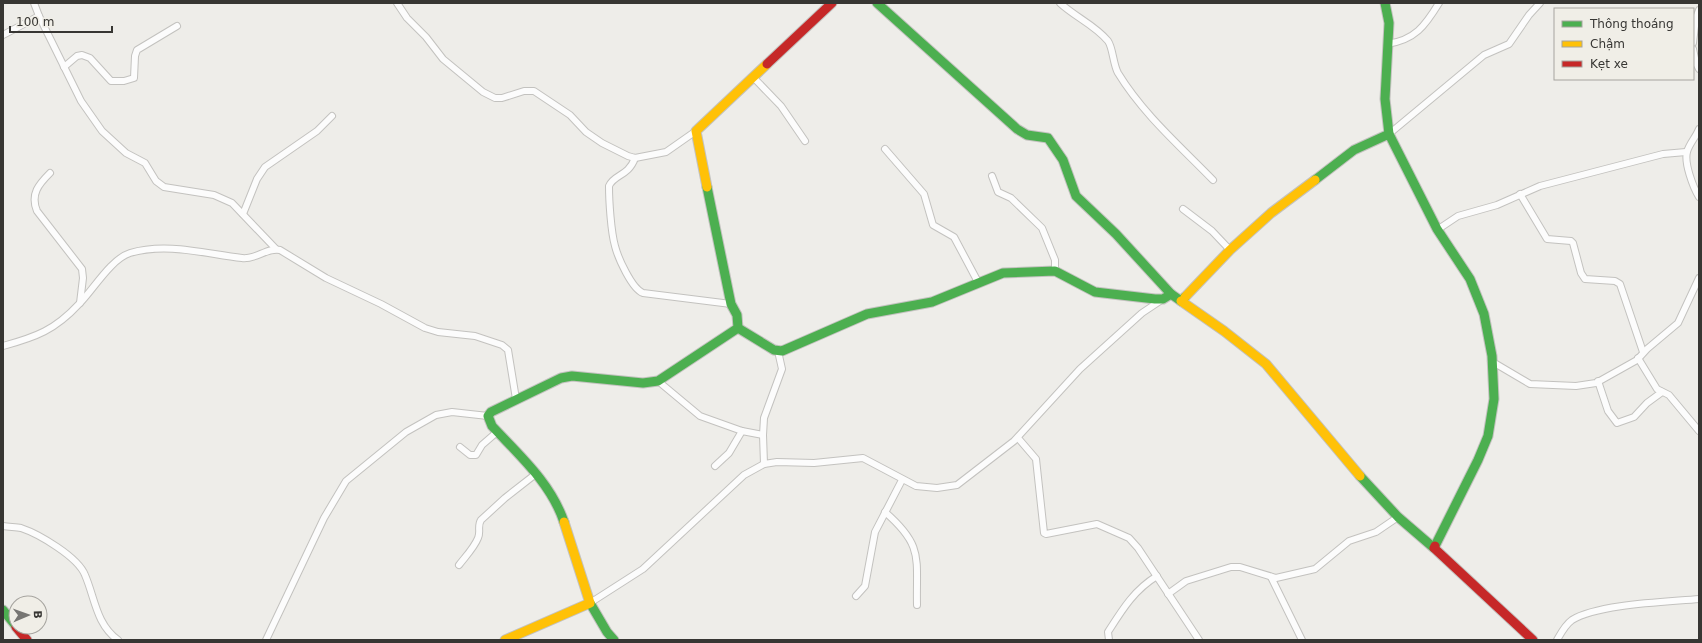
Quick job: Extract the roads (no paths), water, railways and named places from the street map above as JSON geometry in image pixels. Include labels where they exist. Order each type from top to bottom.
[{"type":"street","points":[[34,3],[80,101],[100,128],[126,153],[144,163],[159,184],[170,188],[214,195],[232,203],[276,249],[326,278],[381,304],[425,328],[438,332],[475,336],[505,346],[508,350],[516,400]]},
{"type":"street","points":[[397,3],[407,18],[426,37],[443,59],[483,92],[495,98],[502,98],[524,91],[534,91],[570,115],[586,132],[602,143],[635,158],[666,152],[696,131],[832,3]]},
{"type":"street","points":[[877,3],[1017,129],[1027,135],[1048,138],[1063,160],[1076,196],[1116,234],[1171,294],[1224,331],[1266,364],[1350,466],[1398,517],[1434,548],[1533,640]]},
{"type":"street","points":[[1060,3],[1070,13],[1099,30],[1110,43],[1117,72],[1150,116],[1213,180]]},
{"type":"street","points":[[1385,3],[1389,23],[1385,99],[1389,134],[1437,230],[1470,279],[1479,298],[1488,323],[1492,361],[1494,384],[1493,413],[1488,436],[1479,459],[1434,548]]},
{"type":"street","points":[[1387,44],[1400,42],[1424,26],[1439,3]]},
{"type":"street","points":[[1181,301],[1230,250],[1271,213],[1354,150],[1389,134],[1484,54],[1510,44],[1529,15],[1540,3]]},
{"type":"street","points":[[1694,35],[1696,18],[1699,10]]},
{"type":"street","points":[[3,35],[39,16]]},
{"type":"street","points":[[64,67],[77,56],[82,54],[90,58],[111,80],[131,80],[134,78],[135,56],[137,50],[177,26]]},
{"type":"street","points":[[1694,54],[1699,69]]},
{"type":"street","points":[[753,77],[781,106],[805,141]]},
{"type":"street","points":[[243,214],[257,179],[265,167],[316,131],[332,116]]},
{"type":"street","points":[[1699,129],[1686,152],[1692,183],[1699,197]]},
{"type":"street","points":[[696,131],[731,304],[737,315],[738,328]]},
{"type":"street","points":[[886,149],[924,194],[933,225],[954,237],[978,282]]},
{"type":"street","points":[[1437,230],[1458,216],[1496,205],[1540,186],[1659,155],[1686,152]]},
{"type":"street","points":[[635,158],[631,169],[613,181],[609,186],[615,247],[633,285],[643,293],[731,304]]},
{"type":"street","points":[[50,173],[36,190],[34,204],[82,269],[83,278],[80,304]]},
{"type":"street","points":[[992,176],[998,192],[1010,198],[1042,228],[1055,260],[1055,271]]},
{"type":"street","points":[[1520,194],[1547,239],[1568,241],[1573,243],[1581,273],[1585,279],[1615,281],[1620,284],[1643,352]]},
{"type":"street","points":[[1184,209],[1212,231],[1230,250]]},
{"type":"street","points":[[3,346],[38,336],[72,312],[116,262],[130,253],[179,249],[249,258],[276,249]]},
{"type":"street","points":[[738,328],[770,348],[778,351],[787,350],[867,314],[932,302],[1003,273],[1055,271],[1095,292],[1162,299]]},
{"type":"street","points":[[1492,361],[1530,384],[1581,385],[1598,381],[1638,358],[1643,352],[1678,323],[1699,279]]},
{"type":"street","points":[[505,640],[590,603],[643,568],[744,475],[764,464],[777,462],[814,463],[863,458],[902,480],[916,486],[929,488],[957,485],[1018,438],[1080,369],[1142,313],[1171,294]]},
{"type":"street","points":[[488,416],[490,412],[552,382],[572,376],[643,383],[658,381],[738,328]]},
{"type":"street","points":[[764,464],[763,435],[766,410],[782,369],[778,351]]},
{"type":"street","points":[[1638,358],[1657,389],[1667,393],[1681,407],[1699,430]]},
{"type":"street","points":[[658,381],[700,416],[742,431],[763,435]]},
{"type":"street","points":[[1598,381],[1608,411],[1617,423],[1634,417],[1647,403],[1662,392]]},
{"type":"street","points":[[266,640],[324,518],[346,481],[406,432],[436,415],[452,412],[488,416]]},
{"type":"street","points":[[488,416],[492,426],[497,432],[537,473],[560,510],[590,603],[607,632],[614,640]]},
{"type":"street","points":[[715,466],[729,452],[742,431]]},
{"type":"street","points":[[460,447],[470,455],[476,455],[488,438],[497,432]]},
{"type":"street","points":[[1018,438],[1036,458],[1044,533],[1046,534],[1101,525],[1134,542],[1199,640]]},
{"type":"street","points":[[460,565],[478,539],[480,533],[478,524],[481,520],[505,498],[537,473]]},
{"type":"street","points":[[856,596],[864,586],[873,538],[902,480]]},
{"type":"street","points":[[885,512],[902,528],[914,546],[916,554],[916,605]]},
{"type":"street","points":[[1168,594],[1186,581],[1231,567],[1240,567],[1271,577],[1281,577],[1318,568],[1349,541],[1376,532],[1398,517]]},
{"type":"street","points":[[3,526],[21,528],[39,536],[60,549],[80,567],[85,575],[96,610],[103,624],[118,640]]},
{"type":"street","points":[[1109,640],[1108,632],[1126,603],[1138,590],[1157,576]]},
{"type":"street","points":[[1271,577],[1302,640]]},
{"type":"street","points":[[1557,640],[1567,625],[1573,620],[1585,615],[1616,607],[1699,599]]}]
